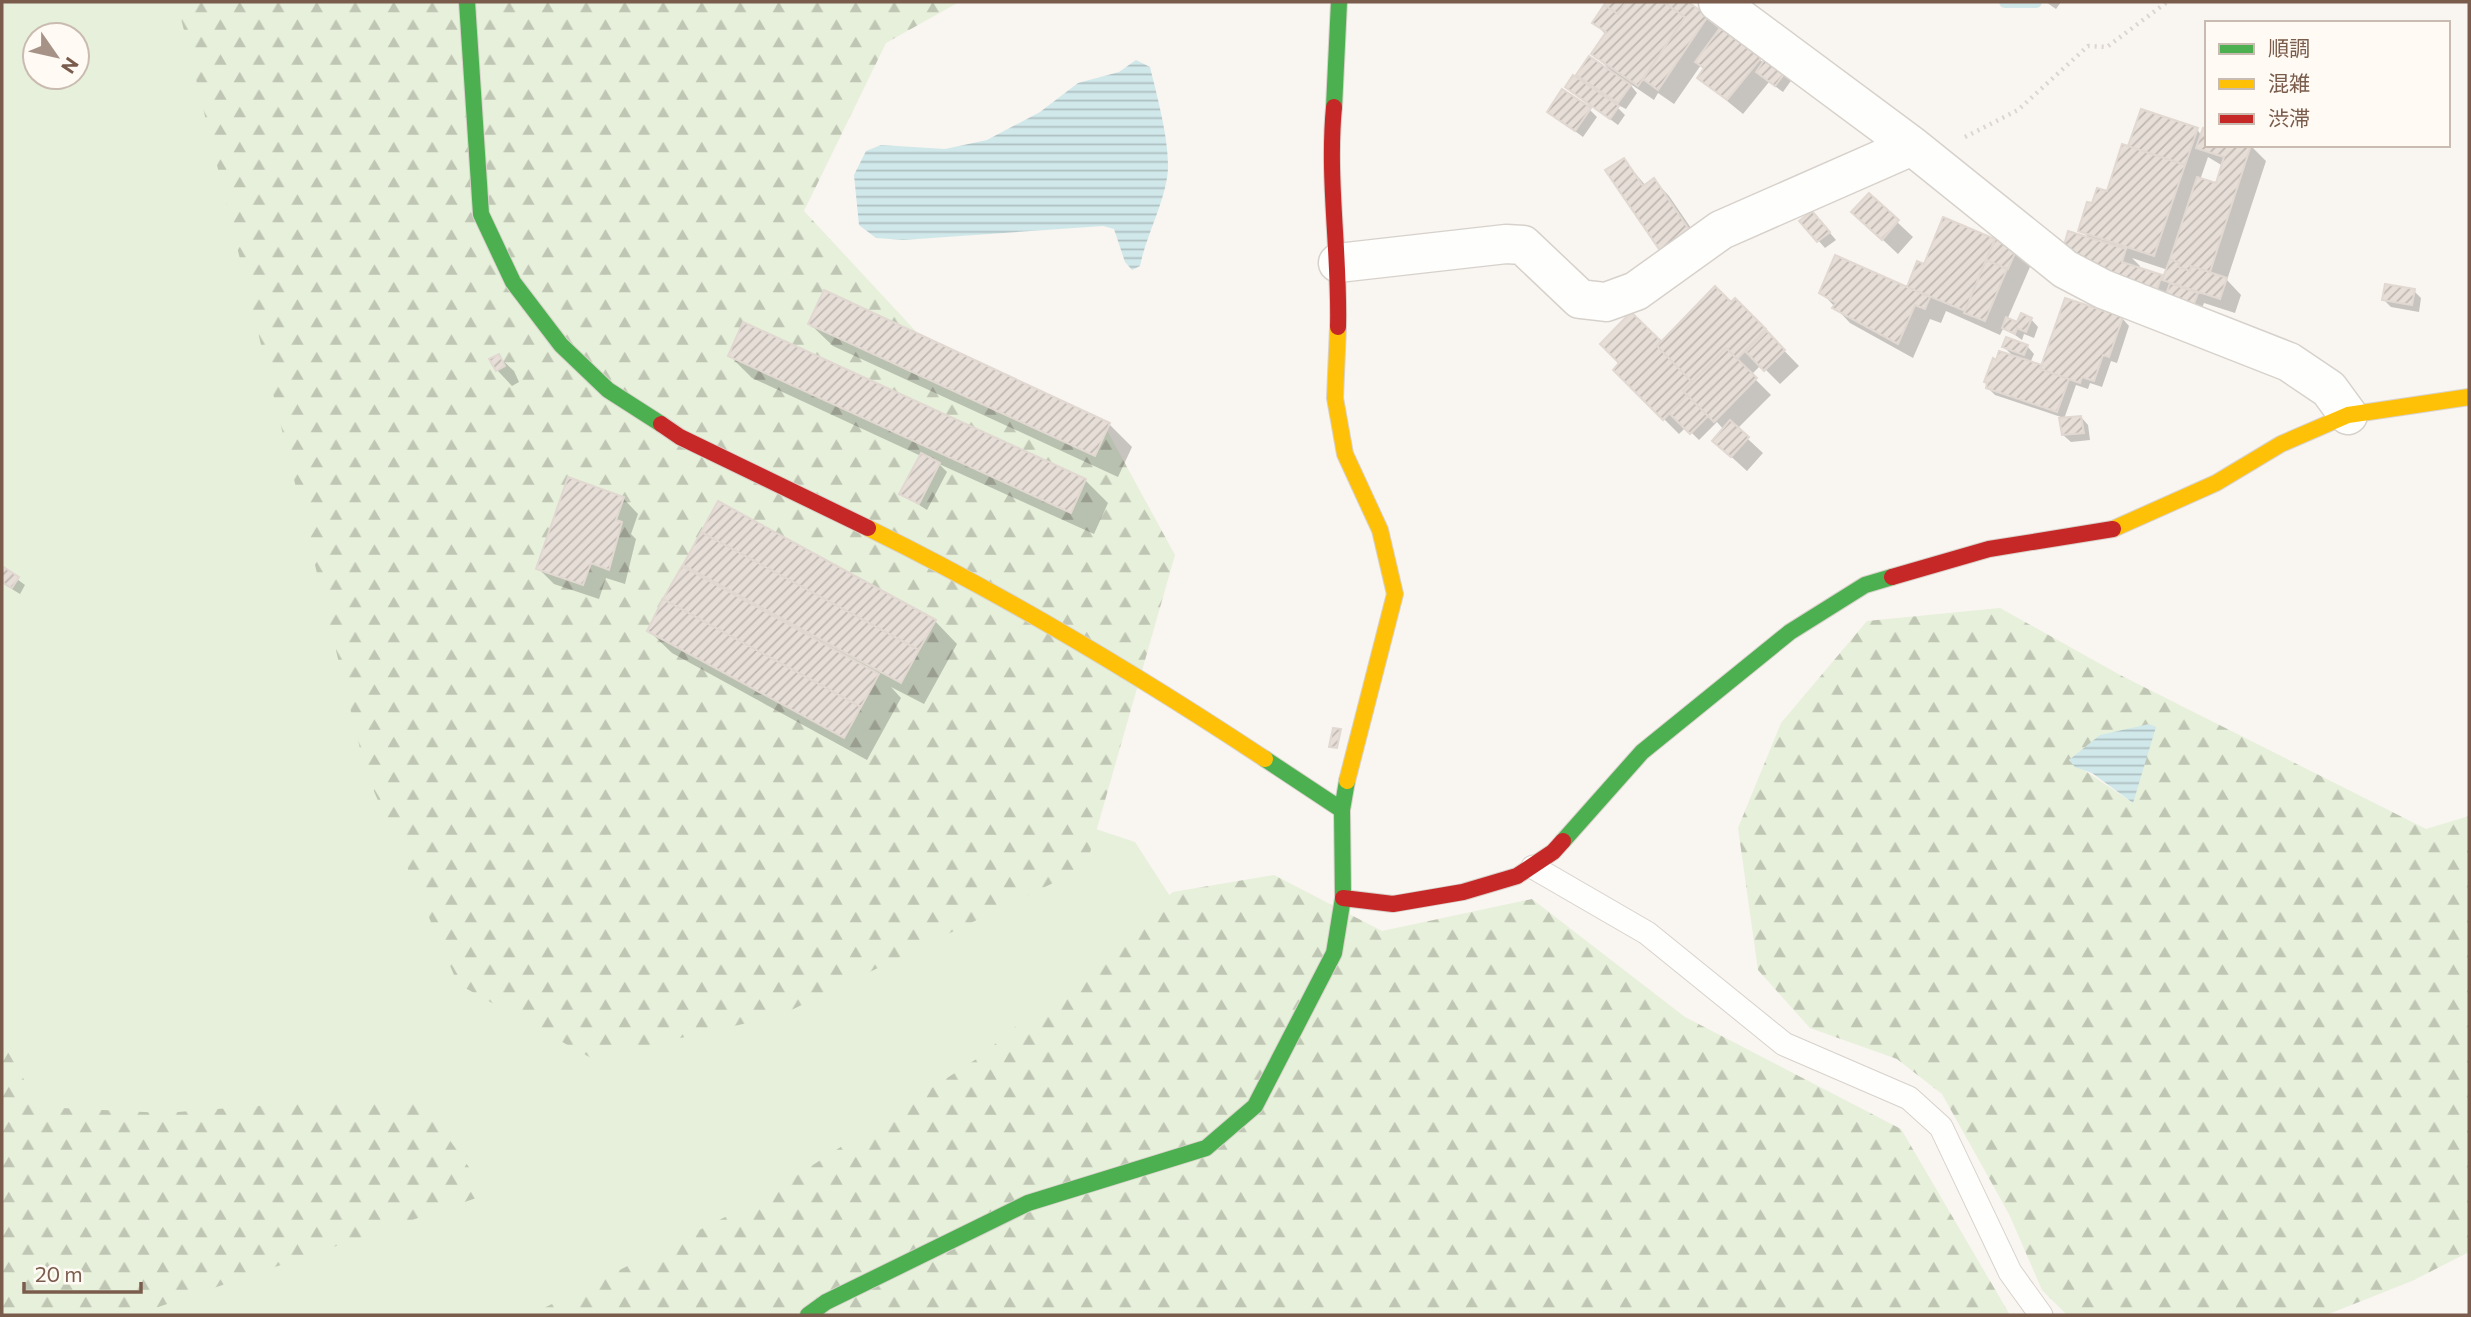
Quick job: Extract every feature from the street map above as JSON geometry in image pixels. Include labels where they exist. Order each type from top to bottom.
[{"type":"street","points":[[467,2],[481,214],[513,282],[561,345],[608,390],[680,437],[947,567],[1187,708],[1342,810]]},
{"type":"street","points":[[808,1315],[826,1302],[1028,1203],[1206,1148],[1255,1107],[1334,953],[1343,898],[1342,810],[1348,772],[1395,594],[1380,530],[1345,454],[1335,398],[1338,263],[1330,146],[1339,50],[1339,2]]},
{"type":"street","points":[[1718,2],[1919,152],[2065,269],[2102,289],[2289,362],[2329,389],[2348,415]]},
{"type":"street","points":[[1338,263],[1506,244],[1523,245],[1580,299],[1606,302],[1636,291],[1721,230],[1919,152]]},
{"type":"street","points":[[1343,898],[1393,904],[1463,892],[1517,876],[1533,867],[1553,852],[1642,752],[1790,632],[1865,585],[1989,549],[2119,528],[2216,483],[2281,444],[2348,415],[2403,409],[2469,397]]},
{"type":"lane","points":[[1533,867],[1647,933],[1784,1044],[1909,1098],[1941,1126],[2010,1272],[2041,1315]]},
{"type":"path","points":[[1919,152],[2018,110],[2088,46],[2107,47],[2166,2]]},
{"type":"green space","points":[[2,2],[390,2],[1005,799],[1135,842],[1206,952],[729,1315],[2,1315]]},
{"type":"green space","points":[[177,2],[959,2],[886,43],[804,211],[962,381],[1104,425],[1175,555],[1086,867],[779,1016],[591,1058],[458,984],[366,773]]},
{"type":"green space","points":[[2000,608],[2120,675],[2426,829],[2469,816],[2469,1252],[2412,1281],[2326,1315],[2067,1315],[2042,1290],[2009,1214],[1942,1094],[1897,1059],[1810,1028],[1758,970],[1738,828],[1781,723],[1867,621]],"holes":[[[2082,750],[2133,803],[2069,760]]]},
{"type":"green space","points":[[1274,875],[1382,931],[1532,899],[1685,1017],[1901,1129],[2010,1315],[530,1315],[759,1200],[981,1056],[1173,892]]},
{"type":"green space","points":[[2,1042],[40,1107],[165,1113],[284,1104],[424,1104],[488,1194],[135,1315],[2,1315]]},
{"type":"water","points":[[1136,60],[1150,67],[1163,122],[1168,166],[1165,189],[1140,266],[1132,270],[1125,262],[1114,229],[1103,226],[903,240],[876,238],[859,225],[854,175],[866,151],[881,145],[945,149],[987,140],[1040,112],[1078,83],[1119,72]]},
{"type":"water","points":[[2149,724],[2156,727],[2133,803],[2092,773],[2075,767],[2069,760],[2100,735]]},
{"type":"building","points":[[1606,2],[1626,2],[1618,14],[1604,5]]},
{"type":"building","points":[[1626,2],[1663,2],[1685,17],[1638,86],[1591,54],[1606,32],[1592,23],[1604,5],[1618,14]]},
{"type":"building","points":[[1663,2],[1688,2],[1708,16],[1658,90],[1643,79],[1685,17]]},
{"type":"building","points":[[1720,28],[1761,58],[1727,100],[1697,78],[1704,68],[1695,62]]},
{"type":"building","points":[[1589,56],[1631,85],[1618,103],[1576,75]]},
{"type":"building","points":[[1767,56],[1787,70],[1775,86],[1756,72]]},
{"type":"building","points":[[1573,75],[1619,106],[1610,119],[1565,87]]},
{"type":"building","points":[[1562,89],[1591,108],[1575,131],[1547,112]]},
{"type":"building","points":[[2141,109],[2198,128],[2185,165],[2128,146]]},
{"type":"building","points":[[2203,128],[2205,147],[2250,147],[2210,272],[2191,266],[2190,271],[2178,267],[2180,263],[2170,259],[2197,177],[2216,183],[2224,157],[2196,148]]},
{"type":"building","points":[[2122,144],[2185,165],[2154,256],[2078,231],[2087,202],[2092,203],[2097,188],[2107,191]]},
{"type":"building","points":[[1624,158],[1643,186],[1654,178],[1690,231],[1661,252],[1605,170]]},
{"type":"building","points":[[1869,193],[1899,220],[1882,240],[1851,212]]},
{"type":"building","points":[[1812,211],[1830,232],[1817,242],[1799,221]]},
{"type":"building","points":[[1943,217],[1995,239],[1965,311],[1907,287],[1917,261],[1924,264]]},
{"type":"building","points":[[2068,231],[2126,249],[2122,262],[2162,275],[2155,295],[2061,256]]},
{"type":"building","points":[[1997,235],[2019,244],[2008,269],[1986,260]]},
{"type":"building","points":[[1835,255],[1930,297],[1925,309],[1915,305],[1898,344],[1832,308],[1836,303],[1819,293]]},
{"type":"building","points":[[2170,259],[2180,263],[2178,267],[2190,271],[2191,266],[2227,278],[2220,299],[2162,280]]},
{"type":"building","points":[[1986,260],[2007,269],[1985,321],[1964,313]]},
{"type":"building","points":[[2170,283],[2198,293],[2193,306],[2165,297]]},
{"type":"building","points":[[2385,284],[2415,289],[2412,305],[2382,300]]},
{"type":"building","points":[[1715,286],[1731,302],[1735,298],[1766,329],[1737,359],[1726,348],[1692,382],[1657,346]]},
{"type":"building","points":[[824,290],[1110,423],[1095,456],[808,324]]},
{"type":"building","points":[[2065,298],[2123,317],[2109,357],[2103,355],[2094,381],[2082,377],[2080,383],[2040,369]]},
{"type":"building","points":[[1631,312],[1661,341],[1657,346],[1692,382],[1683,391],[1687,395],[1663,420],[1613,370],[1619,363],[1600,344]]},
{"type":"building","points":[[2021,313],[2032,318],[2026,332],[2017,328],[2015,334],[2002,328],[2006,317],[2017,322]]},
{"type":"building","points":[[743,322],[1086,479],[1071,513],[728,356]]},
{"type":"building","points":[[1767,331],[1785,350],[1764,371],[1746,352]]},
{"type":"building","points":[[2006,337],[2028,345],[2024,355],[2002,347]]},
{"type":"building","points":[[1726,348],[1757,378],[1714,422],[1683,391]]},
{"type":"building","points":[[1999,351],[2042,365],[2040,369],[2069,379],[2057,412],[1986,388],[1987,383],[1984,382],[1993,358],[1996,360]]},
{"type":"building","points":[[499,354],[505,366],[496,371],[489,359]]},
{"type":"building","points":[[1687,395],[1708,416],[1690,434],[1669,413]]},
{"type":"building","points":[[2081,416],[2084,433],[2062,435],[2059,418]]},
{"type":"building","points":[[1730,420],[1749,437],[1731,457],[1712,441]]},
{"type":"building","points":[[921,453],[940,463],[919,504],[899,494]]},
{"type":"building","points":[[568,477],[624,497],[616,520],[622,522],[609,570],[591,563],[583,585],[536,569]]},
{"type":"building","points":[[718,501],[936,620],[919,650],[701,532]]},
{"type":"building","points":[[701,532],[919,650],[901,683],[683,565]]},
{"type":"building","points":[[2,566],[19,577],[12,588],[2,582]]},
{"type":"building","points":[[682,566],[879,674],[861,707],[663,599]]},
{"type":"building","points":[[663,599],[861,707],[844,738],[647,631]]},
{"type":"building","points":[[1333,728],[1341,729],[1337,748],[1329,747]]},
{"type":"waterway","points":[[2005,2],[2036,2]]},
{"type":"traffic: fast","points":[[467,2],[481,214],[513,282],[561,345],[608,390],[661,424]]},
{"type":"traffic: fast","points":[[1334,107],[1339,2]]},
{"type":"traffic: fast","points":[[1563,841],[1642,752],[1790,632],[1865,585],[1892,577]]},
{"type":"traffic: fast","points":[[1265,759],[1342,810]]},
{"type":"traffic: fast","points":[[808,1315],[826,1302],[1028,1203],[1206,1148],[1255,1106],[1334,953],[1343,898],[1342,810],[1347,781]]},
{"type":"traffic: slow","points":[[1338,327],[1335,398],[1345,454],[1380,530],[1395,594],[1347,781]]},
{"type":"traffic: slow","points":[[2113,529],[2216,483],[2281,444],[2348,415],[2469,397]]},
{"type":"traffic: slow","points":[[868,528],[1070,637],[1265,759]]},
{"type":"traffic: jam","points":[[1334,107],[1332,162],[1338,327]]},
{"type":"traffic: jam","points":[[661,424],[680,437],[868,528]]},
{"type":"traffic: jam","points":[[1892,577],[1989,549],[2113,529]]},
{"type":"traffic: jam","points":[[1343,898],[1393,904],[1463,892],[1517,876],[1553,852],[1563,841]]}]
